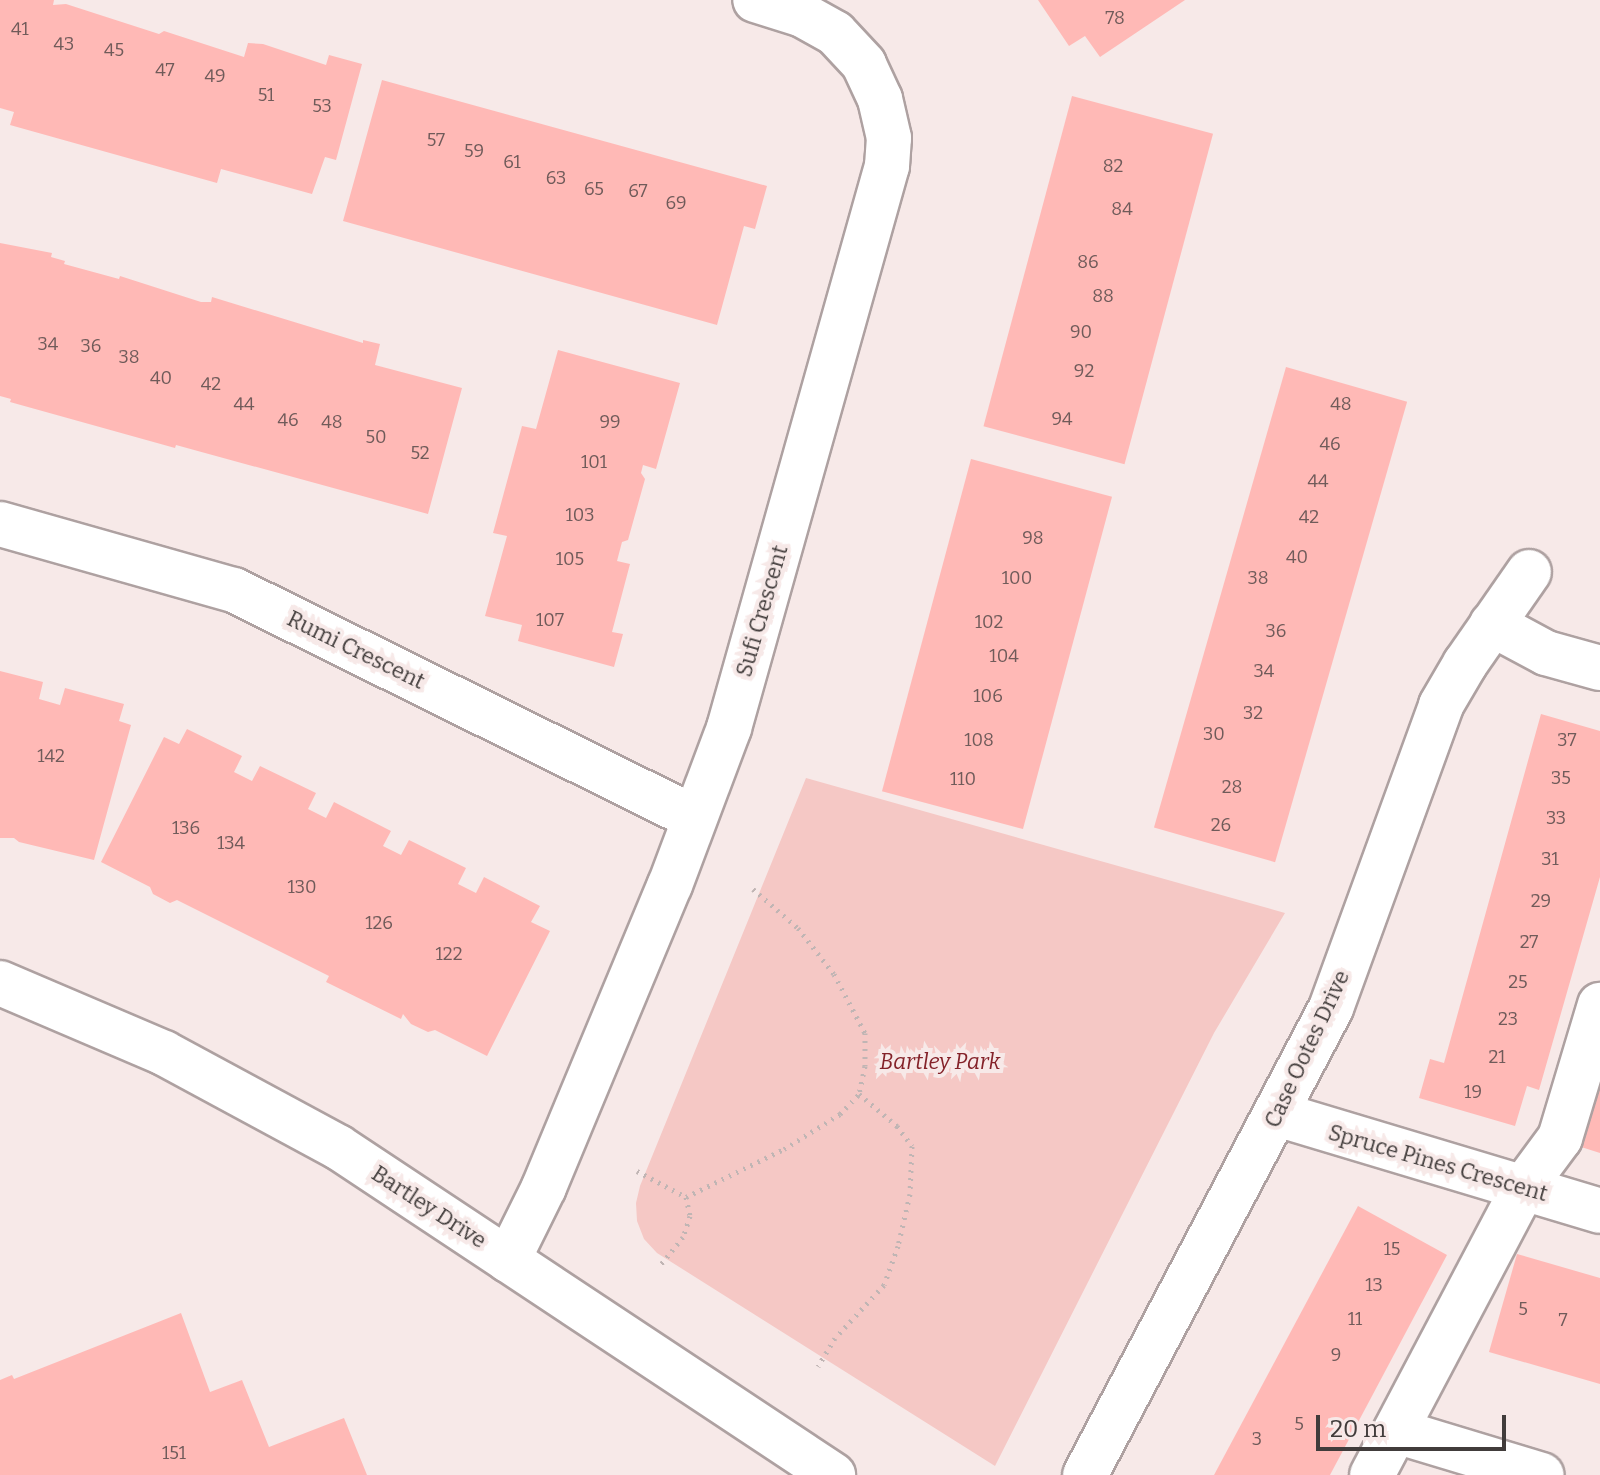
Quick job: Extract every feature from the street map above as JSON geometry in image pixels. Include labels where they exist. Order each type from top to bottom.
[{"type":"street","name":"Sufi Crescent","points":[[508,1260],[544,1187],[695,818],[734,712],[880,196],[889,138],[880,99],[864,64],[835,33],[803,15],[755,0]]},
{"type":"street","name":"Rumi Crescent","points":[[0,524],[234,590],[695,818]]},
{"type":"street","name":"Case Ootes Drive","points":[[1085,1475],[1331,1008],[1441,705],[1529,572]]},
{"type":"street","points":[[1492,624],[1546,653],[1600,668]]},
{"type":"street","name":"Bartley Drive","points":[[0,983],[164,1053],[338,1147],[508,1260],[777,1461],[833,1475]]},
{"type":"street","points":[[1372,1475],[1523,1188],[1560,1138],[1600,1005]]},
{"type":"street","name":"Spruce Pines Crescent","points":[[1277,1114],[1600,1211]]},
{"type":"street","points":[[1396,1431],[1542,1475]]},
{"type":"path","points":[[686,1197],[784,1149],[840,1114],[859,1094],[865,1066],[865,1033],[834,974],[798,928],[753,889]]},
{"type":"path","points":[[818,1366],[835,1338],[884,1285],[898,1246],[910,1194],[912,1146],[897,1126],[859,1094]]},
{"type":"path","points":[[637,1171],[686,1197]]},
{"type":"path","points":[[660,1265],[683,1237],[690,1216],[686,1197]]},
{"type":"green space","name":"Bartley Park","points":[[806,778],[1285,913],[1214,1033],[995,1466],[657,1253],[644,1239],[637,1221],[636,1203],[640,1186]]},
{"type":"building","points":[[0,0],[54,0],[53,5],[66,4],[244,57],[248,43],[263,44],[326,65],[329,55],[362,64],[336,160],[325,157],[312,194],[221,169],[217,183],[10,125],[14,112],[0,108]]},
{"type":"building","points":[[1038,0],[1185,0],[1100,57],[1085,36],[1069,46]]},
{"type":"building","points":[[382,80],[767,186],[755,229],[744,226],[717,325],[343,221]]},
{"type":"building","points":[[1072,96],[1213,134],[1125,464],[983,426]]},
{"type":"building","points":[[0,243],[52,253],[51,257],[65,261],[64,264],[119,279],[120,276],[201,302],[211,302],[212,297],[363,343],[363,340],[380,344],[375,365],[462,388],[428,514],[176,445],[175,448],[10,402],[11,399],[0,396]]},
{"type":"building","points":[[558,350],[680,383],[656,469],[643,465],[641,473],[645,479],[628,540],[622,542],[617,561],[630,564],[612,632],[623,634],[614,667],[518,641],[522,625],[485,616],[507,536],[493,533],[522,426],[536,429]]},
{"type":"building","points":[[1286,367],[1407,402],[1275,862],[1154,827]]},
{"type":"building","points":[[971,459],[1112,497],[1023,829],[882,791]]},
{"type":"building","points":[[0,671],[43,682],[39,699],[60,705],[65,688],[124,704],[119,721],[131,725],[94,860],[19,842],[14,838],[0,838]]},
{"type":"building","points":[[1541,714],[1600,731],[1600,877],[1539,1090],[1527,1086],[1515,1126],[1419,1098],[1430,1059],[1444,1063]]},
{"type":"building","points":[[187,729],[242,756],[234,772],[252,781],[260,766],[316,793],[308,809],[326,818],[334,802],[391,831],[383,846],[401,855],[409,840],[466,868],[458,884],[476,893],[484,877],[540,906],[531,922],[550,931],[487,1056],[435,1030],[428,1032],[411,1024],[403,1014],[401,1019],[326,982],[329,976],[177,900],[170,903],[153,894],[150,887],[101,862],[164,737],[179,744]]},
{"type":"building","points":[[1600,1071],[1600,1153],[1578,1146]]},
{"type":"building","points":[[1358,1206],[1447,1255],[1330,1475],[1214,1475]]},
{"type":"building","points":[[1517,1254],[1600,1278],[1600,1384],[1489,1352]]},
{"type":"building","points":[[181,1313],[210,1392],[242,1380],[269,1447],[344,1418],[367,1475],[0,1475],[0,1380],[12,1375],[14,1379]]}]
